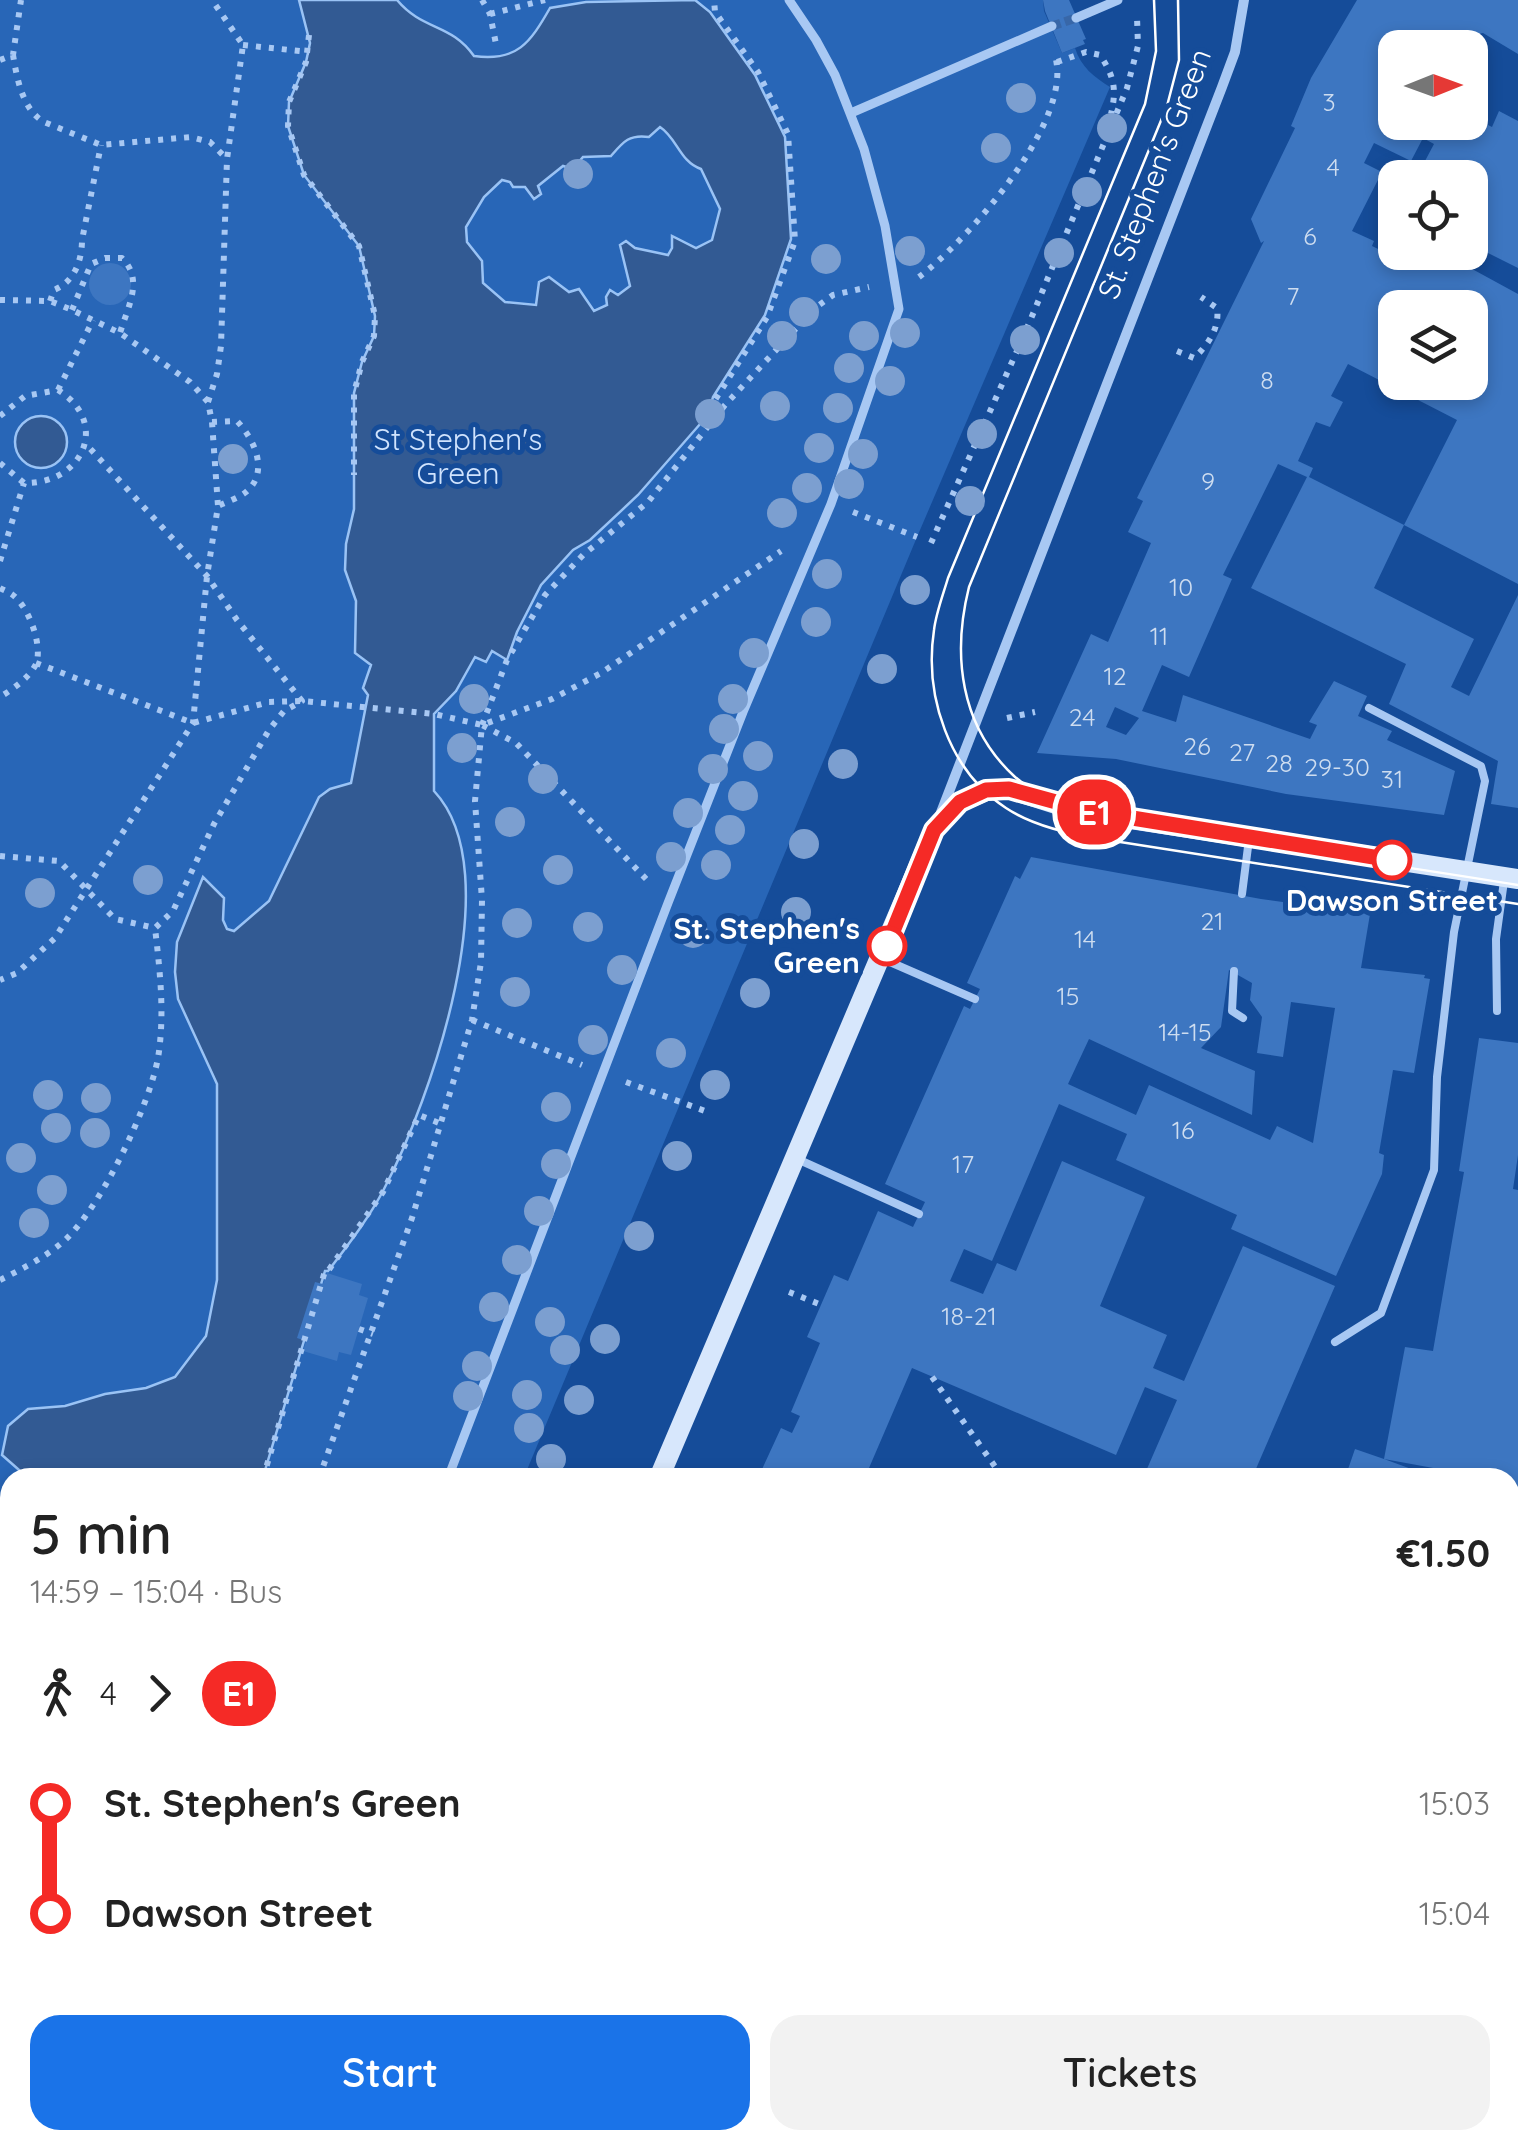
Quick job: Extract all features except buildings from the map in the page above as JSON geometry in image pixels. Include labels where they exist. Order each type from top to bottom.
[{"type":"main road","points":[[934,830],[960,802],[986,790],[1009,789],[1089,811],[1511,878]]},
{"type":"main road","name":"St. Stephen's Green","points":[[663,1468],[934,830]]},
{"type":"street","points":[[452,1468],[743,712],[831,504],[899,310],[885,226],[851,113],[816,40],[789,0]]},
{"type":"street","points":[[1076,18],[1118,0]]},
{"type":"street","name":"St. Stephen's Green","points":[[934,830],[1222,87],[1234,52],[1244,0]]},
{"type":"street","points":[[851,113],[1049,28]]},
{"type":"lane","points":[[1335,1342],[1381,1313],[1434,1170],[1437,1077],[1465,871],[1485,781],[1481,766],[1369,708]]},
{"type":"lane","points":[[1471,760],[1480,751]]},
{"type":"lane","points":[[1242,894],[1250,837]]},
{"type":"lane","points":[[1497,1011],[1496,939],[1511,878]]},
{"type":"lane","points":[[882,958],[976,999]]},
{"type":"lane","points":[[1234,970],[1232,1011],[1243,1018]]},
{"type":"lane","points":[[795,1158],[919,1214]]},
{"type":"path","points":[[21,0],[13,55],[16,79],[36,117],[101,145],[190,137],[210,142],[227,159]]},
{"type":"path","points":[[208,402],[218,374],[227,159],[243,45],[212,0]]},
{"type":"path","points":[[482,0],[490,14],[496,44]]},
{"type":"path","points":[[490,14],[545,0]]},
{"type":"path","points":[[714,0],[716,12]]},
{"type":"path","points":[[931,543],[1128,88],[1138,46],[1134,0]]},
{"type":"path","points":[[704,3],[716,12],[758,72],[788,134],[795,241],[767,316],[715,400],[712,412]]},
{"type":"path","points":[[323,1468],[412,1218],[472,1020],[480,962],[482,900],[475,801],[482,725],[507,660],[544,595],[583,555],[648,502],[725,405],[815,308],[833,295],[917,278],[932,268],[1002,193],[1030,154],[1051,103],[1057,62],[1049,28]]},
{"type":"path","points":[[309,36],[308,52],[289,102],[288,126],[304,175],[359,246],[376,316],[374,336],[354,393],[354,475]]},
{"type":"path","points":[[243,45],[308,52]]},
{"type":"path","points":[[1057,62],[1086,52],[1100,56],[1111,72],[1116,92],[1108,130]]},
{"type":"path","points":[[0,60],[13,55]]},
{"type":"path","points":[[50,302],[54,290],[68,283],[82,254],[101,145]]},
{"type":"path","points":[[72,310],[91,264],[105,258],[122,258],[135,281],[120,333]]},
{"type":"path","points":[[1177,351],[1194,358],[1205,348],[1219,320],[1217,308],[1201,297]]},
{"type":"path","points":[[0,300],[50,302],[72,310],[120,333],[190,382],[208,402],[218,506],[193,723],[55,938],[17,972],[0,980]]},
{"type":"path","points":[[58,390],[92,320]]},
{"type":"path","points":[[0,416],[25,396],[58,390]]},
{"type":"path","points":[[0,463],[24,483],[48,481],[73,467],[85,442],[84,428],[74,404],[58,390]]},
{"type":"path","points":[[715,400],[725,405]]},
{"type":"path","points":[[212,422],[237,421],[257,450],[258,462],[258,474],[247,491],[218,506]]},
{"type":"path","points":[[85,442],[207,576],[302,701]]},
{"type":"path","points":[[0,561],[24,483]]},
{"type":"path","points":[[831,504],[918,537]]},
{"type":"path","points":[[482,725],[552,698],[601,673],[777,555],[790,542]]},
{"type":"path","points":[[0,588],[17,597],[38,645],[36,663],[19,685],[0,696]]},
{"type":"path","points":[[36,663],[193,723],[268,702],[302,701],[434,714],[482,725],[516,743],[668,903]]},
{"type":"path","points":[[154,928],[172,912],[214,824],[269,730],[284,711],[302,701]]},
{"type":"path","points":[[1001,719],[1035,712]]},
{"type":"path","points":[[0,856],[60,861],[115,920],[154,928]]},
{"type":"path","points":[[0,1280],[66,1239],[112,1175],[146,1098],[158,1059],[161,1009],[154,928]]},
{"type":"path","points":[[472,1020],[483,1025]]},
{"type":"path","points":[[682,1102],[704,1112]]},
{"type":"path","points":[[266,1468],[325,1271],[383,1192],[419,1115],[439,1123]]},
{"type":"path","points":[[789,1292],[820,1304]]},
{"type":"path","points":[[359,1330],[373,1334]]},
{"type":"path","points":[[932,1377],[995,1468]]},
{"type":"green space","name":"St Stephen's Green","points":[[0,0],[1043,0],[1062,53],[1075,48],[1089,71],[1110,87],[917,537],[528,1468],[0,1468]]},
{"type":"shaded area","points":[[299,0],[397,0],[417,17],[456,38],[474,56],[489,57],[512,53],[521,47],[550,8],[586,2],[695,0],[710,12],[755,75],[785,137],[791,239],[765,315],[713,397],[708,415],[638,495],[590,540],[573,550],[541,585],[507,660],[492,651],[486,662],[475,657],[456,691],[434,714],[434,791],[456,828],[465,875],[464,930],[455,988],[440,1046],[403,1150],[372,1210],[325,1271],[266,1468],[17,1468],[2,1455],[8,1426],[28,1409],[65,1406],[105,1394],[146,1388],[175,1377],[206,1336],[217,1280],[217,1084],[178,999],[177,942],[203,877],[224,898],[223,920],[227,929],[234,931],[269,901],[319,797],[351,783],[368,695],[363,688],[371,665],[355,653],[356,601],[345,570],[346,544],[354,509],[354,393],[374,336],[375,316],[359,246],[304,175],[288,126],[289,102],[310,43]],"holes":[[[660,127],[688,161],[701,169],[720,209],[712,240],[696,248],[672,236],[668,255],[635,248],[626,241],[620,245],[630,286],[618,295],[610,290],[607,305],[594,311],[579,289],[569,292],[549,277],[539,282],[536,305],[505,302],[483,283],[482,261],[467,242],[466,227],[484,197],[502,180],[513,187],[525,187],[534,199],[541,194],[538,186],[563,166],[573,169],[583,157],[611,156],[627,140],[649,137]]]},
{"type":"shaded area","points":[[41,416],[59,424],[67,442],[59,460],[41,468],[23,460],[15,442],[23,424]]},
{"type":"tunnel","points":[[1052,26],[1076,18]]},
{"type":"tram line","points":[[1154,0],[1156,51],[1145,104],[948,578],[938,611],[933,680],[945,730],[969,774],[986,792],[1006,808],[1052,828],[1076,835],[1518,904]]},
{"type":"tram line","points":[[1178,0],[1179,60],[1167,106],[969,587],[961,638],[965,688],[972,712],[982,735],[1014,776],[1030,788],[1073,806],[1228,839],[1518,885]]},
{"type":"bus line","name":"E1","points":[[887,946],[934,830],[960,802],[986,790],[1009,789],[1059,805],[1130,819],[1392,860]]},
{"type":"place","name":"Dawson Street","points":[[1392,860]]},
{"type":"place","name":"St. Stephen's Green","points":[[887,946]]}]
